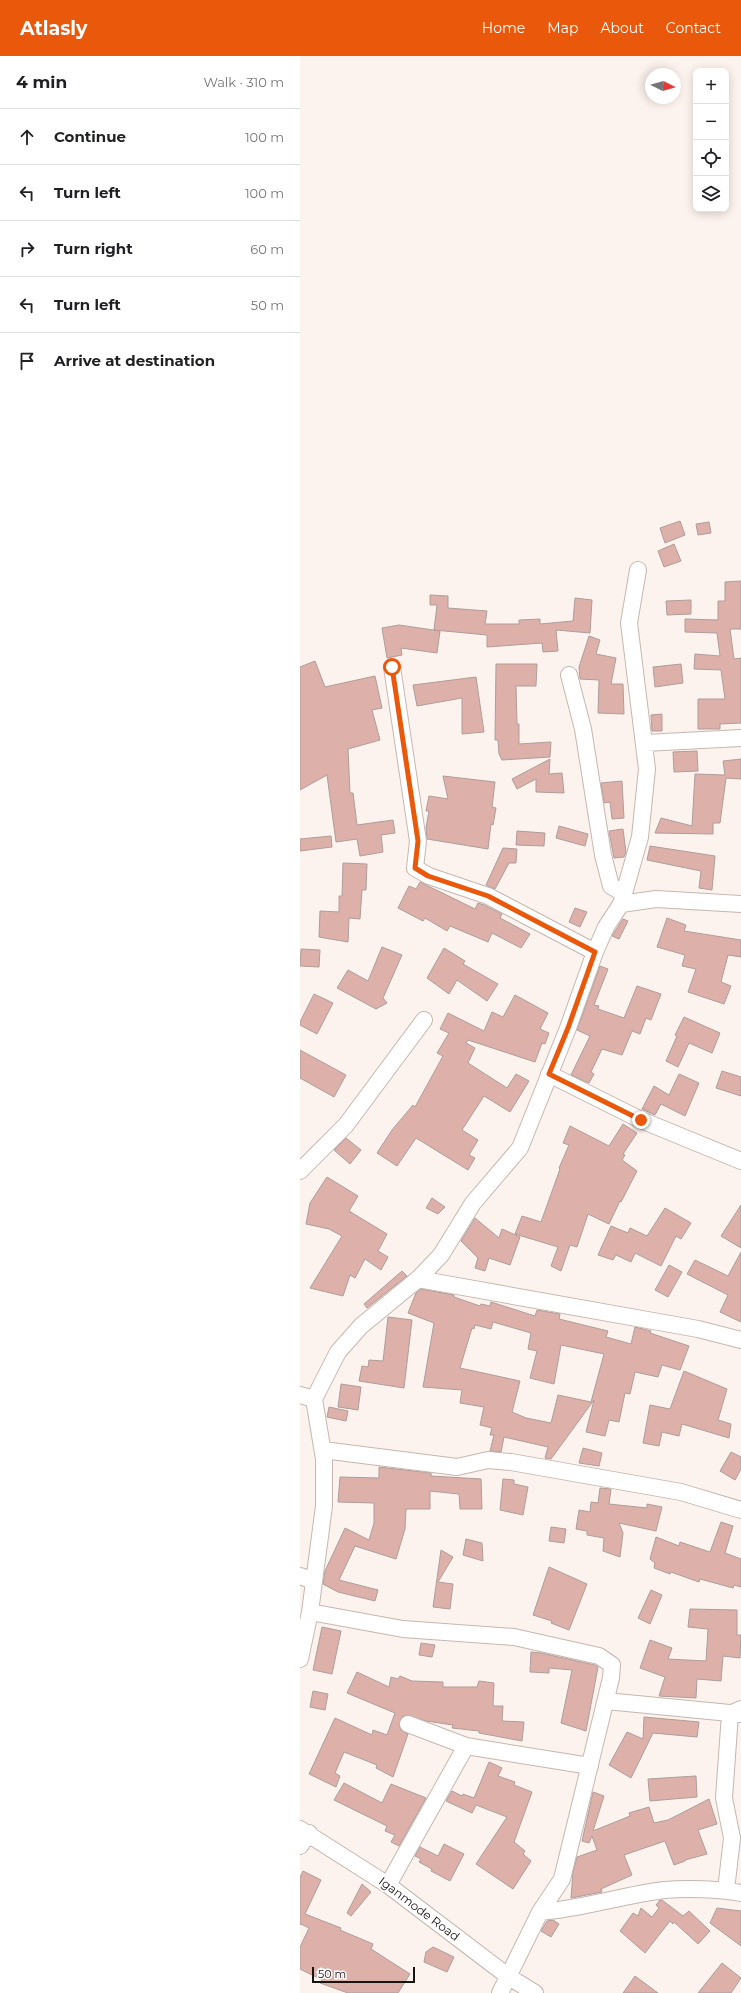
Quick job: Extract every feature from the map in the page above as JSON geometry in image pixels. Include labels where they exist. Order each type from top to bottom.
[{"type":"street","points":[[300,1659],[310,1612],[307,1578],[324,1506],[323,1450],[307,1397],[338,1352],[361,1326],[418,1279],[441,1255],[473,1203],[520,1148],[568,1028],[595,952],[606,927],[622,898],[640,837],[647,769],[629,623],[638,570]]},
{"type":"street","points":[[392,667],[418,841],[415,868],[428,876],[488,896],[595,952]]},
{"type":"street","points":[[569,675],[583,729],[603,855],[612,886],[622,898],[741,904]]},
{"type":"street","points":[[645,743],[741,738]]},
{"type":"street","points":[[300,1171],[346,1125],[424,1020]]},
{"type":"street","points":[[549,1074],[641,1120],[741,1161]]},
{"type":"street","points":[[418,1279],[698,1329],[741,1340]]},
{"type":"street","points":[[323,1450],[457,1467],[488,1460],[511,1462],[681,1492],[741,1510]]},
{"type":"street","points":[[310,1612],[404,1629],[514,1636],[599,1656],[612,1666],[606,1701],[562,1879],[540,1912],[500,1993]]},
{"type":"street","points":[[540,1912],[568,1910],[665,1890],[733,1892],[732,1838],[724,1798],[737,1712],[606,1701]]},
{"type":"street","points":[[408,1724],[466,1746],[590,1766]]},
{"type":"street","points":[[388,1885],[466,1746]]},
{"type":"street","name":"Iganmode Road","points":[[303,1836],[388,1885],[509,1977],[535,1993]]},
{"type":"building","points":[[680,521],[685,535],[665,543],[660,528]]},
{"type":"building","points":[[709,522],[711,533],[698,535],[696,524]]},
{"type":"building","points":[[674,544],[681,561],[664,567],[658,551]]},
{"type":"building","points":[[741,581],[741,629],[730,629],[734,659],[741,658],[741,723],[720,724],[720,729],[698,729],[698,699],[725,699],[721,670],[694,669],[695,654],[720,656],[717,633],[685,632],[685,619],[718,620],[718,601],[725,601],[725,582]]},
{"type":"building","points":[[430,595],[448,596],[448,608],[487,611],[485,624],[519,624],[519,620],[540,619],[540,624],[573,621],[575,598],[592,600],[590,633],[556,630],[558,651],[543,652],[542,643],[487,647],[487,635],[434,630],[437,605],[430,605]]},
{"type":"building","points":[[691,600],[691,614],[667,615],[666,601]]},
{"type":"building","points":[[399,625],[440,631],[437,653],[401,648],[402,655],[387,658],[382,628]]},
{"type":"building","points":[[589,636],[600,640],[596,654],[616,658],[611,684],[623,684],[624,714],[598,713],[599,680],[580,679],[579,667]]},
{"type":"building","points":[[315,661],[325,687],[375,676],[382,708],[372,710],[380,740],[348,749],[350,793],[353,793],[357,825],[393,820],[395,833],[381,835],[383,852],[360,856],[357,839],[336,842],[327,775],[300,790],[300,667]]},
{"type":"building","points":[[496,664],[537,664],[536,686],[516,686],[519,744],[551,742],[550,757],[502,760],[499,754],[498,740],[495,740]]},
{"type":"building","points":[[681,664],[683,683],[655,687],[653,667]]},
{"type":"building","points":[[476,677],[484,732],[462,734],[462,698],[417,706],[413,685]]},
{"type":"building","points":[[662,714],[662,731],[652,731],[651,715]]},
{"type":"building","points":[[697,751],[698,771],[674,772],[673,752]]},
{"type":"building","points":[[550,759],[549,774],[562,773],[564,793],[536,792],[536,779],[517,789],[512,779]]},
{"type":"building","points":[[741,759],[741,779],[726,778],[720,823],[713,823],[713,834],[655,833],[661,818],[692,826],[695,774],[725,775],[723,761]]},
{"type":"building","points":[[443,776],[495,782],[492,807],[496,808],[493,825],[491,824],[488,849],[427,839],[426,828],[429,811],[426,811],[429,796],[448,799]]},
{"type":"building","points":[[622,781],[624,818],[612,819],[610,802],[604,803],[601,783]]},
{"type":"building","points":[[559,826],[588,834],[585,846],[556,838]]},
{"type":"building","points":[[623,829],[626,852],[624,857],[614,858],[609,831]]},
{"type":"building","points":[[517,831],[545,833],[544,846],[516,845]]},
{"type":"building","points":[[331,836],[332,847],[300,851],[300,839]]},
{"type":"building","points":[[650,846],[715,856],[712,890],[699,888],[701,871],[647,860]]},
{"type":"building","points":[[503,848],[517,849],[516,863],[509,863],[495,889],[486,885]]},
{"type":"building","points":[[343,863],[367,864],[366,890],[362,890],[360,919],[349,918],[348,942],[319,937],[320,911],[339,912],[339,896],[342,896]]},
{"type":"building","points":[[420,882],[475,909],[478,903],[484,905],[502,914],[500,918],[530,934],[521,948],[492,933],[488,942],[450,926],[447,931],[425,918],[423,921],[398,908],[409,886],[416,889]]},
{"type":"building","points":[[575,908],[587,912],[580,927],[569,922]]},
{"type":"building","points":[[667,918],[686,925],[684,931],[741,940],[741,957],[728,955],[721,982],[731,986],[724,1004],[688,992],[696,969],[682,966],[685,955],[657,947]]},
{"type":"building","points":[[623,919],[628,921],[619,939],[612,936]]},
{"type":"building","points":[[382,947],[402,955],[383,998],[387,1003],[376,1009],[337,988],[348,970],[368,981]]},
{"type":"building","points":[[444,948],[465,961],[463,964],[498,984],[487,1001],[457,980],[449,994],[427,978]]},
{"type":"building","points":[[301,949],[320,950],[319,967],[300,966]]},
{"type":"building","points":[[600,966],[608,969],[594,1005],[599,1006],[598,1009],[624,1018],[637,986],[661,994],[651,1020],[646,1018],[640,1034],[632,1031],[622,1055],[602,1049],[591,1072],[594,1074],[589,1083],[571,1075],[590,1036],[577,1030]]},
{"type":"building","points":[[314,994],[333,1003],[317,1034],[300,1025],[300,1022]]},
{"type":"building","points":[[515,995],[548,1013],[540,1029],[549,1033],[545,1044],[542,1043],[535,1062],[468,1040],[466,1043],[475,1048],[468,1063],[507,1088],[516,1074],[529,1081],[510,1112],[484,1096],[462,1130],[478,1140],[469,1155],[475,1158],[468,1170],[416,1138],[397,1166],[377,1153],[392,1130],[413,1105],[415,1107],[443,1056],[437,1053],[449,1033],[440,1029],[448,1013],[484,1031],[492,1012],[503,1017]]},
{"type":"building","points":[[684,1017],[720,1033],[712,1053],[689,1043],[678,1067],[666,1061],[677,1036],[675,1035]]},
{"type":"building","points":[[300,1050],[346,1075],[334,1097],[300,1078]]},
{"type":"building","points":[[722,1071],[741,1077],[741,1096],[716,1088]]},
{"type":"building","points":[[679,1074],[699,1083],[685,1116],[661,1104],[655,1115],[642,1109],[654,1086],[669,1095]]},
{"type":"building","points":[[623,1124],[637,1133],[623,1154],[625,1155],[622,1160],[637,1171],[609,1224],[588,1214],[577,1247],[570,1245],[561,1271],[551,1266],[558,1247],[515,1234],[522,1216],[541,1222],[560,1169],[559,1168],[569,1145],[563,1143],[570,1126],[609,1146]]},
{"type":"building","points":[[346,1138],[361,1150],[350,1164],[334,1150]]},
{"type":"building","points":[[327,1177],[358,1196],[349,1211],[387,1234],[378,1251],[388,1257],[381,1270],[365,1259],[355,1278],[350,1275],[343,1296],[310,1288],[342,1236],[329,1229],[306,1224],[310,1203]]},
{"type":"building","points":[[432,1198],[445,1207],[438,1214],[426,1208]]},
{"type":"building","points":[[741,1205],[741,1248],[721,1236]]},
{"type":"building","points":[[665,1208],[691,1223],[681,1239],[676,1236],[661,1266],[635,1253],[631,1262],[616,1255],[613,1260],[598,1255],[611,1226],[628,1233],[630,1228],[647,1236]]},
{"type":"building","points":[[475,1218],[499,1238],[502,1229],[520,1237],[510,1265],[489,1258],[485,1271],[475,1268],[478,1258],[461,1241]]},
{"type":"building","points":[[741,1252],[741,1322],[720,1312],[728,1295],[687,1274],[695,1260],[728,1276]]},
{"type":"building","points":[[669,1265],[682,1272],[668,1297],[655,1290]]},
{"type":"building","points":[[402,1271],[407,1276],[367,1308],[364,1304]]},
{"type":"building","points":[[421,1289],[454,1295],[454,1297],[480,1306],[481,1304],[490,1306],[491,1302],[535,1316],[537,1310],[560,1314],[559,1319],[608,1331],[606,1337],[631,1344],[635,1327],[651,1331],[650,1333],[689,1346],[680,1370],[662,1365],[658,1377],[635,1372],[630,1394],[625,1393],[619,1422],[609,1420],[605,1436],[586,1432],[594,1400],[551,1459],[545,1458],[548,1447],[504,1437],[501,1452],[490,1451],[494,1435],[490,1435],[492,1428],[480,1425],[484,1407],[460,1403],[462,1390],[423,1387],[434,1323],[408,1313],[416,1293]],"holes":[[[493,1322],[531,1333],[528,1349],[537,1351],[530,1378],[554,1384],[561,1345],[604,1354],[591,1402],[558,1395],[551,1423],[526,1418],[512,1412],[520,1381],[460,1368],[472,1328],[474,1329],[475,1325],[491,1329]]]},
{"type":"building","points":[[388,1317],[412,1320],[404,1388],[359,1381],[362,1366],[368,1367],[369,1360],[383,1361]]},
{"type":"building","points":[[684,1371],[727,1389],[718,1420],[731,1424],[729,1438],[682,1424],[679,1436],[662,1432],[659,1446],[643,1443],[650,1405],[670,1409]]},
{"type":"building","points":[[341,1384],[361,1387],[358,1410],[338,1407]]},
{"type":"building","points":[[329,1407],[348,1411],[346,1421],[327,1417]]},
{"type":"building","points":[[583,1448],[602,1453],[599,1466],[579,1463]]},
{"type":"building","points":[[731,1452],[741,1457],[741,1469],[735,1480],[720,1471]]},
{"type":"building","points":[[379,1467],[431,1473],[431,1476],[481,1479],[482,1509],[460,1509],[459,1494],[430,1491],[430,1509],[406,1509],[405,1529],[396,1559],[355,1546],[339,1580],[378,1590],[375,1601],[338,1592],[323,1584],[325,1571],[345,1528],[369,1540],[374,1523],[374,1503],[338,1502],[340,1477],[379,1478]]},
{"type":"building","points":[[503,1479],[514,1480],[514,1484],[528,1487],[523,1515],[500,1510]]},
{"type":"building","points":[[600,1488],[611,1489],[609,1504],[647,1508],[647,1504],[662,1507],[656,1531],[619,1523],[623,1533],[620,1557],[603,1551],[604,1538],[587,1535],[587,1531],[576,1529],[579,1510],[590,1512],[591,1502],[598,1503]]},
{"type":"building","points":[[721,1522],[733,1526],[725,1553],[741,1559],[741,1587],[734,1585],[733,1588],[700,1579],[699,1582],[671,1572],[670,1574],[654,1568],[655,1563],[650,1559],[656,1537],[679,1546],[680,1542],[710,1552]]},
{"type":"building","points":[[551,1527],[566,1529],[564,1543],[549,1541]]},
{"type":"building","points":[[466,1539],[482,1543],[483,1561],[463,1555]]},
{"type":"building","points":[[441,1550],[453,1557],[438,1582],[453,1584],[450,1609],[433,1607]]},
{"type":"building","points":[[549,1567],[587,1584],[569,1630],[551,1623],[552,1621],[533,1615]]},
{"type":"building","points":[[651,1590],[662,1595],[650,1624],[638,1618]]},
{"type":"building","points":[[690,1609],[737,1610],[737,1635],[741,1635],[740,1658],[723,1656],[721,1681],[697,1679],[696,1698],[659,1696],[665,1677],[640,1668],[650,1640],[672,1648],[668,1659],[706,1661],[708,1629],[688,1627]]},
{"type":"building","points":[[322,1627],[341,1631],[332,1674],[313,1670]]},
{"type":"building","points":[[421,1643],[435,1645],[432,1657],[419,1655]]},
{"type":"building","points":[[531,1652],[595,1665],[598,1667],[586,1731],[561,1723],[572,1670],[549,1668],[549,1673],[530,1672]]},
{"type":"building","points":[[357,1672],[389,1687],[391,1677],[398,1679],[400,1676],[412,1681],[443,1682],[443,1687],[477,1687],[479,1681],[494,1683],[493,1706],[503,1706],[502,1721],[524,1722],[522,1741],[479,1733],[479,1731],[452,1728],[453,1725],[426,1721],[406,1715],[402,1717],[399,1725],[401,1730],[408,1734],[393,1777],[376,1768],[377,1765],[344,1752],[335,1773],[340,1776],[336,1787],[309,1774],[335,1718],[372,1735],[373,1730],[387,1735],[395,1713],[347,1693]]},
{"type":"building","points":[[313,1691],[328,1694],[325,1710],[310,1707]]},
{"type":"building","points":[[644,1717],[699,1722],[697,1737],[653,1733],[631,1778],[609,1765],[627,1732],[643,1739]]},
{"type":"building","points":[[489,1762],[502,1768],[498,1776],[515,1782],[514,1785],[532,1792],[514,1842],[525,1851],[523,1854],[531,1861],[513,1889],[476,1864],[507,1817],[476,1805],[472,1813],[446,1801],[452,1791],[462,1796],[463,1794],[474,1798]]},
{"type":"building","points":[[696,1776],[697,1797],[650,1801],[648,1779]]},
{"type":"building","points":[[344,1783],[382,1803],[391,1784],[426,1798],[399,1846],[391,1842],[395,1835],[385,1831],[387,1826],[334,1800]]},
{"type":"building","points":[[593,1792],[604,1796],[593,1831],[630,1816],[629,1813],[649,1807],[654,1823],[668,1820],[709,1799],[717,1824],[698,1830],[707,1854],[685,1860],[674,1865],[665,1841],[624,1855],[632,1875],[601,1889],[602,1892],[571,1898],[573,1872],[577,1857],[597,1850],[592,1836],[589,1843],[582,1841]]},
{"type":"building","points":[[444,1844],[464,1854],[450,1881],[431,1871],[432,1869],[419,1862],[421,1859],[415,1856],[420,1847],[438,1856]]},
{"type":"building","points":[[303,1871],[321,1880],[305,1914],[341,1928],[340,1930],[373,1944],[371,1949],[410,1974],[398,1993],[348,1993],[320,1983],[322,1980],[300,1969],[300,1947],[309,1928],[301,1924],[300,1925],[300,1877]]},
{"type":"building","points":[[362,1884],[371,1892],[351,1916],[347,1913]]},
{"type":"building","points":[[660,1900],[683,1916],[689,1911],[710,1931],[698,1944],[674,1922],[673,1924],[670,1921],[645,1953],[620,1931],[633,1913],[638,1916],[641,1908],[652,1917],[659,1908],[656,1905]]},
{"type":"building","points":[[717,1908],[741,1911],[741,1946],[710,1923]]},
{"type":"building","points":[[553,1920],[559,1924],[551,1937],[541,1931],[547,1921]]},
{"type":"building","points":[[433,1947],[454,1957],[447,1972],[424,1962],[426,1952]]},
{"type":"building","points":[[722,1963],[741,1978],[731,1993],[698,1993]]},
{"type":"building","points":[[635,1976],[658,1993],[623,1993]]},
{"type":"route","points":[[392,667],[418,841],[415,868],[428,876],[488,896],[595,952],[568,1028],[549,1074],[641,1120]]}]
